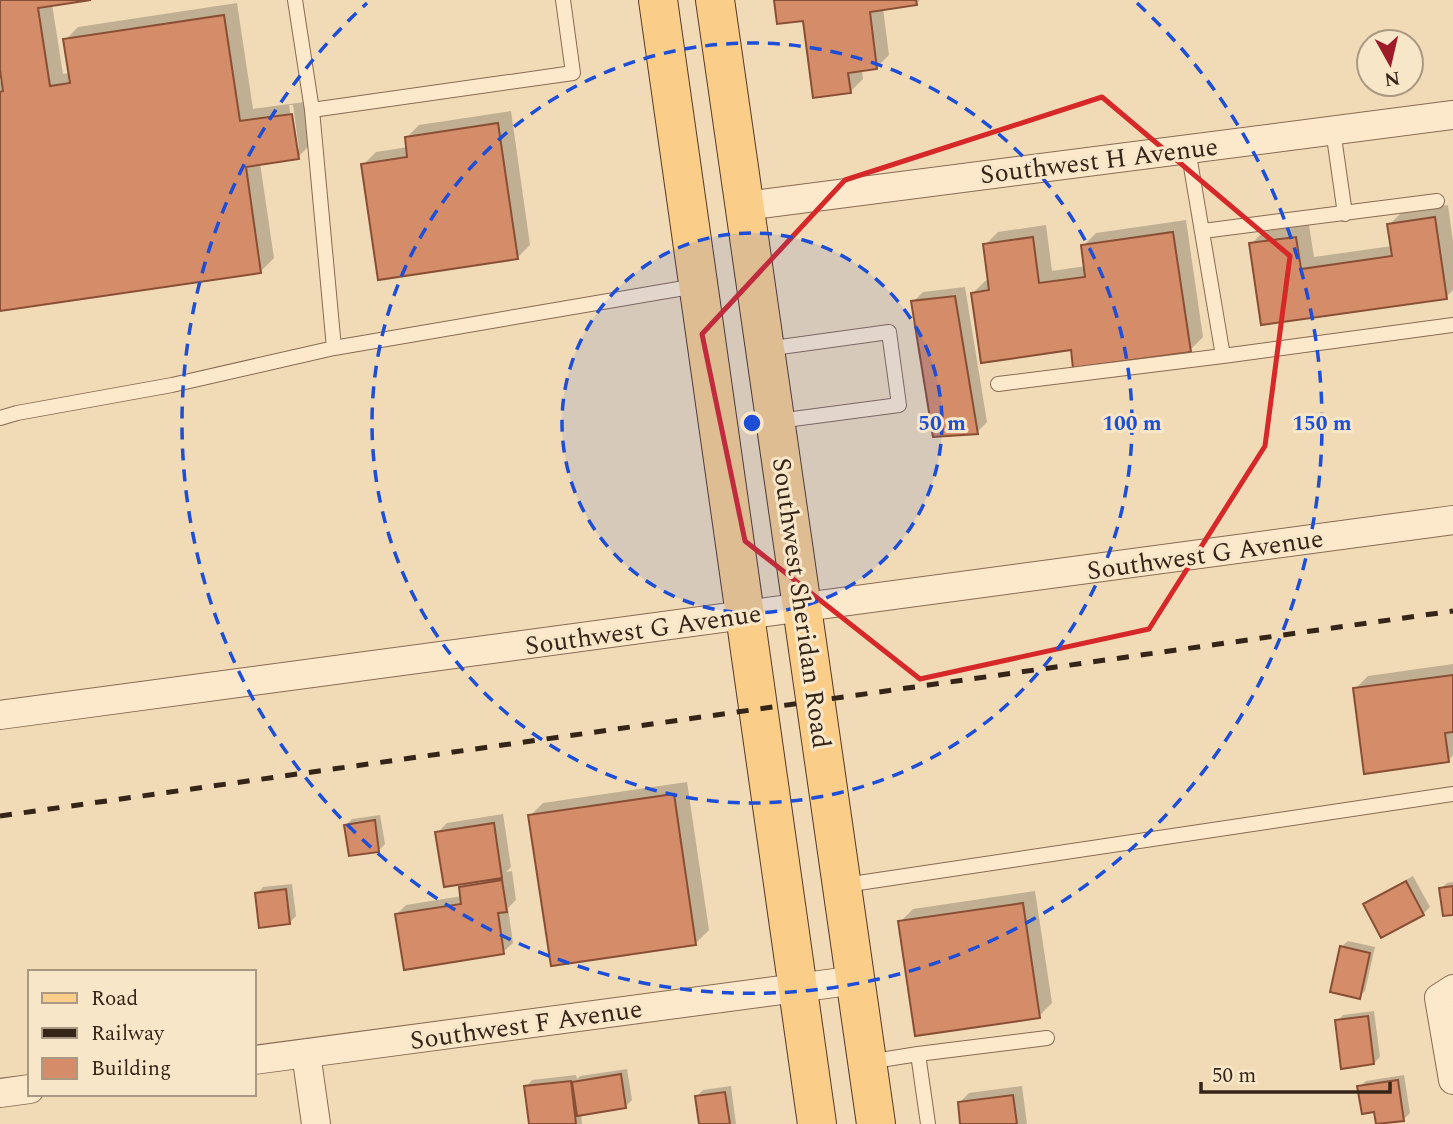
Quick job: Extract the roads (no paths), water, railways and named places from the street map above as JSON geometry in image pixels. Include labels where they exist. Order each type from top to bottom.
[{"type":"main road","points":[[657,0],[817,1124]]},
{"type":"main road","name":"Southwest Sheridan Road","points":[[715,0],[876,1124]]},
{"type":"street","name":"Southwest H Avenue","points":[[745,206],[1453,115]]},
{"type":"street","name":"Southwest G Avenue","points":[[0,715],[1453,520]]},
{"type":"street","name":"Southwest F Avenue","points":[[256,1060],[857,980]]},
{"type":"street","points":[[1446,993],[1453,1080]]},
{"type":"street","points":[[306,1054],[316,1124]]},
{"type":"street","points":[[0,1093],[28,1089]]},
{"type":"lane","points":[[295,0],[313,110],[334,348]]},
{"type":"lane","points":[[313,110],[573,73],[563,0]]},
{"type":"lane","points":[[1333,130],[1345,214]]},
{"type":"lane","points":[[1188,149],[1223,356]]},
{"type":"lane","points":[[1203,231],[1437,201]]},
{"type":"lane","points":[[0,418],[172,385],[334,348],[698,286]]},
{"type":"lane","points":[[998,384],[1453,325]]},
{"type":"lane","points":[[766,349],[889,332],[899,405],[776,422]]},
{"type":"lane","points":[[844,886],[1453,794]]},
{"type":"lane","points":[[867,1062],[1047,1038]]},
{"type":"lane","points":[[918,1054],[928,1124]]},
{"type":"railway","points":[[0,816],[1453,611]]}]
